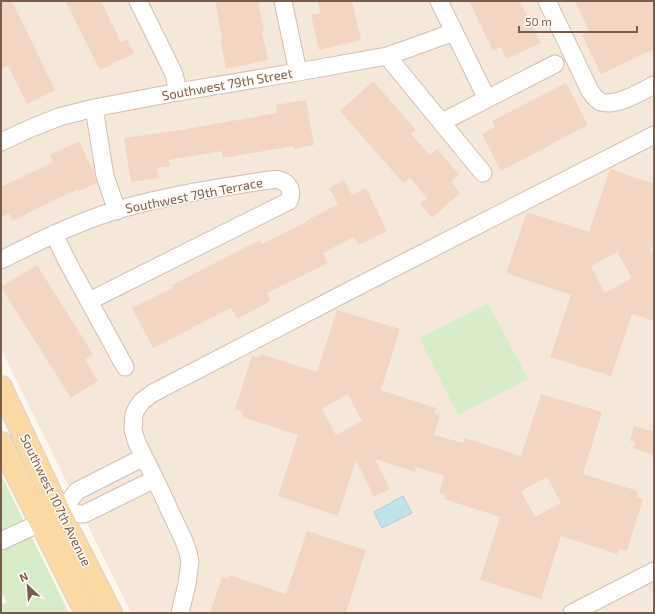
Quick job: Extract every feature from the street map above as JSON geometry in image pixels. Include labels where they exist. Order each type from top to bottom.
[{"type":"main road","name":"Southwest 107th Avenue","points":[[1,387],[60,513],[111,613]]},
{"type":"main road","name":"Southwest 107th Avenue","points":[[1,443],[86,613]]},
{"type":"main road","points":[[40,523],[60,513]]},
{"type":"street","points":[[138,1],[174,74],[178,92]]},
{"type":"street","points":[[283,1],[298,72]]},
{"type":"street","points":[[439,1],[487,99]]},
{"type":"street","points":[[547,1],[590,91],[598,100],[602,102],[624,100],[654,85]]},
{"type":"street","name":"Southwest 79th Street","points":[[2,139],[59,117],[94,108],[387,56],[454,32]]},
{"type":"street","points":[[387,56],[483,173]]},
{"type":"street","points":[[442,122],[555,64]]},
{"type":"street","points":[[94,108],[105,176],[117,211]]},
{"type":"street","points":[[180,613],[190,562],[184,541],[137,443],[133,430],[134,414],[142,401],[345,292],[654,134]]},
{"type":"street","name":"Southwest 79th Terrace","points":[[1,260],[82,222],[140,204],[269,180],[280,180],[286,183],[290,190],[291,196],[289,201],[89,301]]},
{"type":"street","points":[[54,234],[125,367]]},
{"type":"street","points":[[60,513],[77,491],[144,457]]},
{"type":"street","points":[[60,513],[84,514],[155,479]]},
{"type":"street","points":[[1,541],[40,523]]},
{"type":"street","points":[[572,613],[654,571]]},
{"type":"shaded area","points":[[1,1],[654,1],[654,613],[131,613],[1,349]]},
{"type":"green space","points":[[488,303],[528,379],[458,415],[419,338]]},
{"type":"green space","points":[[1,474],[69,613],[1,613],[1,605],[7,602],[1,592]]},
{"type":"water","points":[[403,496],[412,513],[382,528],[374,512]]},
{"type":"building","points":[[1,1],[12,1],[55,90],[27,104],[8,66],[1,69]]},
{"type":"building","points":[[65,1],[101,1],[121,42],[127,39],[134,53],[100,70]]},
{"type":"building","points":[[215,1],[258,1],[268,60],[226,69]]},
{"type":"building","points":[[318,1],[352,1],[361,40],[319,50],[311,15],[320,13]]},
{"type":"building","points":[[469,1],[520,1],[541,43],[506,59],[501,47],[493,51]]},
{"type":"building","points":[[575,1],[654,1],[654,49],[601,74],[582,35],[589,31]]},
{"type":"building","points":[[373,81],[416,130],[411,134],[430,155],[437,149],[459,174],[451,182],[460,193],[432,218],[420,204],[427,198],[410,178],[403,183],[340,111]]},
{"type":"building","points":[[566,83],[588,125],[501,171],[482,134],[495,127],[492,121]]},
{"type":"building","points":[[306,100],[314,145],[294,149],[293,146],[223,158],[222,151],[169,160],[170,166],[157,168],[159,178],[131,182],[124,138],[277,113],[276,105]]},
{"type":"building","points":[[79,141],[94,172],[97,183],[79,191],[78,189],[13,221],[9,214],[1,217],[1,187],[53,162],[50,155]]},
{"type":"building","points":[[610,169],[654,184],[654,241],[651,251],[654,252],[654,321],[632,314],[611,376],[550,357],[571,295],[506,273],[527,212],[589,232]],"holes":[[[617,252],[632,278],[605,293],[591,266]]]},
{"type":"building","points":[[344,180],[352,195],[366,188],[387,231],[358,245],[354,237],[323,253],[328,263],[267,293],[271,301],[237,319],[231,308],[153,348],[132,308],[173,288],[172,285],[260,240],[262,244],[338,204],[329,188]]},
{"type":"building","points":[[37,265],[93,354],[85,360],[98,381],[71,398],[1,287]]},
{"type":"building","points":[[337,310],[400,329],[381,390],[436,408],[434,413],[440,415],[434,435],[463,443],[465,438],[521,456],[541,394],[602,412],[583,474],[638,491],[637,497],[643,499],[627,551],[619,549],[617,554],[561,536],[541,599],[480,580],[500,517],[444,499],[446,495],[439,493],[444,476],[416,467],[415,472],[375,459],[390,489],[374,497],[356,460],[338,516],[278,496],[298,435],[242,417],[243,412],[235,409],[252,356],[259,358],[260,354],[317,372]],"holes":[[[348,394],[362,421],[336,435],[322,409]],[[547,477],[561,503],[535,517],[521,491]]]},
{"type":"building","points":[[634,426],[654,432],[654,455],[633,448],[635,442],[630,441]]},
{"type":"building","points":[[307,531],[366,550],[346,613],[210,613],[222,577],[228,579],[229,575],[286,594]]}]
